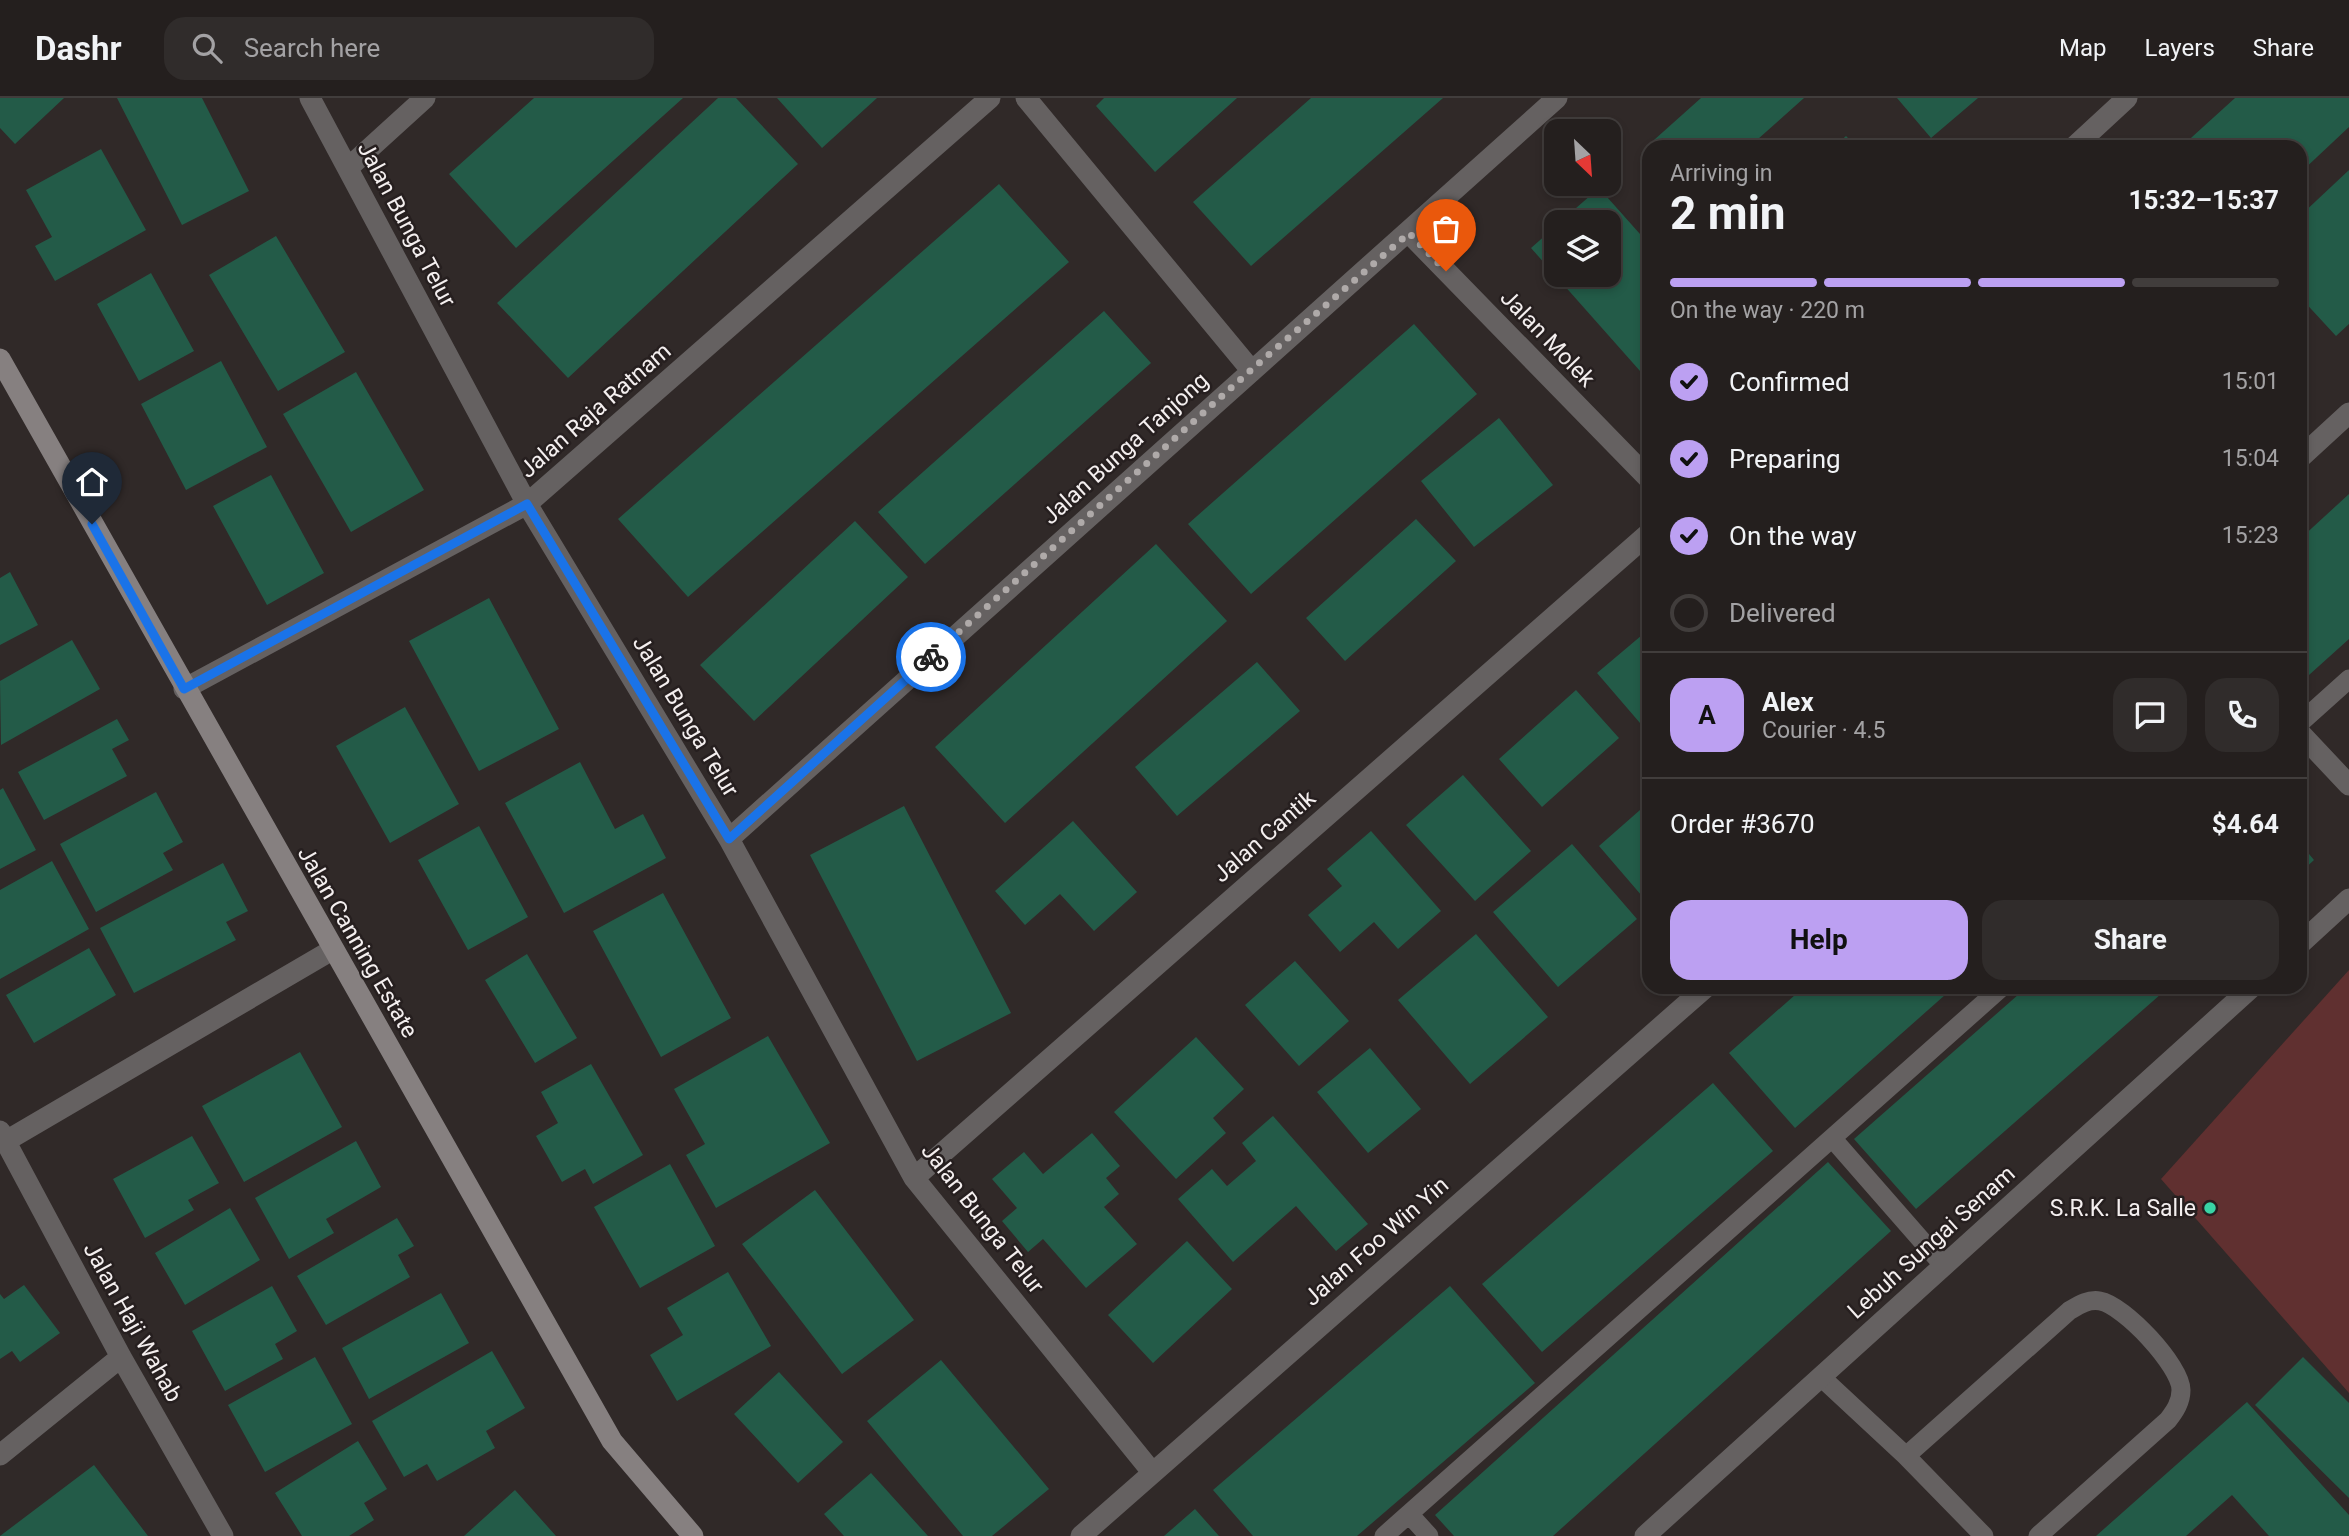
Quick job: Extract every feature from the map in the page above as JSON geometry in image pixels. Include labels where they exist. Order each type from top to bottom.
[{"type":"street","name":"Jalan Bunga Telur","points":[[310,98],[527,504],[729,839],[914,1178],[1152,1472]]},
{"type":"street","points":[[348,168],[425,98]]},
{"type":"street","name":"Jalan Raja Ratnam","points":[[184,689],[527,504],[990,98]]},
{"type":"street","points":[[1026,98],[1251,370]]},
{"type":"street","name":"Jalan Bunga Tanjong","points":[[729,839],[1557,98]]},
{"type":"street","points":[[2082,140],[2127,98]]},
{"type":"street","name":"Jalan Molek","points":[[1409,233],[1642,472]]},
{"type":"street","name":"Jalan Canning Estate","points":[[0,359],[184,689],[612,1441],[693,1536]]},
{"type":"street","points":[[2307,452],[2349,413]]},
{"type":"street","name":"Jalan Cantik","points":[[914,1178],[1642,539]]},
{"type":"street","points":[[2307,740],[2349,785]]},
{"type":"street","points":[[2307,938],[2349,899]]},
{"type":"street","points":[[3,1136],[332,950]]},
{"type":"street","name":"Jalan Foo Win Yin","points":[[1081,1536],[1698,994]]},
{"type":"street","name":"Lebuh Sungai Senam","points":[[1645,1536],[2244,994]]},
{"type":"street","name":"Jalan Haji Wahab","points":[[3,1136],[121,1357],[223,1536]]},
{"type":"street","points":[[0,1454],[121,1357]]},
{"type":"lane","points":[[2307,717],[2349,679]]},
{"type":"lane","points":[[1384,1536],[1994,994]]},
{"type":"lane","points":[[1832,1138],[1944,1266]]},
{"type":"lane","points":[[1906,1456],[2069,1311],[2082,1303],[2097,1300],[2112,1304],[2125,1313],[2171,1364],[2179,1377],[2182,1392],[2177,1407],[2168,1420],[2038,1536]]},
{"type":"lane","points":[[1821,1377],[1906,1456],[1984,1536]]},
{"type":"lane","points":[[1409,1514],[1429,1536]]},
{"type":"shaded area","points":[[2349,970],[2349,1393],[2161,1179]]},
{"type":"building","points":[[0,98],[64,98],[15,144],[0,128]]},
{"type":"building","points":[[117,98],[202,98],[249,191],[182,225]]},
{"type":"building","points":[[534,98],[683,98],[516,248],[449,174]]},
{"type":"building","points":[[718,98],[736,98],[798,164],[568,378],[497,303]]},
{"type":"building","points":[[777,98],[877,98],[822,148]]},
{"type":"building","points":[[1104,98],[1237,98],[1155,172],[1096,106]]},
{"type":"building","points":[[1311,98],[1443,98],[1251,266],[1193,202]]},
{"type":"building","points":[[1701,98],[1804,98],[1757,140],[1654,140]]},
{"type":"building","points":[[1897,98],[1978,98],[1931,138]]},
{"type":"building","points":[[2235,98],[2349,98],[2349,127],[2307,166],[2307,140],[2189,140]]},
{"type":"building","points":[[101,149],[146,230],[55,281],[35,246],[52,237],[26,190]]},
{"type":"building","points":[[2349,170],[2349,324],[2336,336],[2307,305],[2307,209]]},
{"type":"building","points":[[999,184],[1069,262],[688,597],[618,519]]},
{"type":"building","points":[[1590,196],[1606,196],[1619,210],[1574,210]]},
{"type":"building","points":[[1621,213],[1642,236],[1642,373],[1566,287],[1621,287]]},
{"type":"building","points":[[276,236],[345,352],[278,391],[209,275]]},
{"type":"building","points":[[1544,237],[1544,263],[1531,248]]},
{"type":"building","points":[[151,273],[194,351],[139,381],[97,304]]},
{"type":"building","points":[[1104,311],[1151,363],[925,564],[878,512]]},
{"type":"building","points":[[1414,324],[1477,394],[1251,594],[1188,524]]},
{"type":"building","points":[[221,361],[267,447],[186,490],[141,404]]},
{"type":"building","points":[[356,372],[424,490],[351,532],[283,414]]},
{"type":"building","points":[[1499,418],[1553,485],[1474,547],[1421,481]]},
{"type":"building","points":[[271,475],[324,573],[267,605],[213,506]]},
{"type":"building","points":[[2349,494],[2349,639],[2309,675],[2307,673],[2307,533]]},
{"type":"building","points":[[1416,519],[1456,561],[1345,661],[1306,618]]},
{"type":"building","points":[[855,521],[908,577],[754,721],[700,665]]},
{"type":"building","points":[[1156,544],[1227,621],[1005,823],[935,747]]},
{"type":"building","points":[[10,572],[38,625],[0,645],[0,578]]},
{"type":"building","points":[[489,598],[559,729],[479,771],[409,641]]},
{"type":"building","points":[[1642,635],[1642,721],[1640,723],[1597,673]]},
{"type":"building","points":[[72,640],[100,689],[1,745],[0,681]]},
{"type":"building","points":[[1257,662],[1300,711],[1177,816],[1135,767]]},
{"type":"building","points":[[1576,690],[1619,738],[1542,807],[1499,759]]},
{"type":"building","points":[[405,707],[459,804],[390,843],[336,746]]},
{"type":"building","points":[[117,719],[129,740],[112,749],[127,776],[44,820],[18,772]]},
{"type":"building","points":[[580,762],[615,829],[643,814],[666,858],[564,913],[505,803]]},
{"type":"building","points":[[1463,775],[1531,851],[1475,901],[1406,825]]},
{"type":"building","points":[[3,788],[36,850],[0,869],[0,790]]},
{"type":"building","points":[[156,792],[183,842],[163,853],[173,870],[96,912],[60,844]]},
{"type":"building","points":[[904,806],[1011,1013],[917,1061],[810,855]]},
{"type":"building","points":[[1642,808],[1642,896],[1599,846]]},
{"type":"building","points":[[1073,821],[1137,892],[1094,931],[1060,894],[1025,925],[995,891]]},
{"type":"building","points":[[479,826],[528,917],[468,950],[418,860]]},
{"type":"building","points":[[1371,831],[1441,911],[1398,949],[1374,922],[1340,952],[1308,915],[1342,886],[1327,869]]},
{"type":"building","points":[[1572,844],[1637,919],[1558,987],[1493,912]]},
{"type":"building","points":[[2307,852],[2314,860],[2307,866]]},
{"type":"building","points":[[52,861],[89,929],[0,979],[0,890]]},
{"type":"building","points":[[223,863],[248,911],[226,922],[236,940],[134,993],[100,928]]},
{"type":"building","points":[[663,893],[731,1018],[661,1057],[593,931]]},
{"type":"building","points":[[1476,934],[1548,1017],[1470,1084],[1398,1000]]},
{"type":"building","points":[[89,948],[116,995],[34,1043],[6,995]]},
{"type":"building","points":[[527,954],[577,1038],[535,1063],[485,980]]},
{"type":"building","points":[[1295,961],[1349,1021],[1299,1066],[1245,1005]]},
{"type":"building","points":[[1796,994],[1946,994],[1795,1128],[1729,1053]]},
{"type":"building","points":[[2019,994],[2161,994],[1916,1209],[1854,1139]]},
{"type":"building","points":[[768,1036],[830,1143],[716,1208],[686,1155],[705,1144],[674,1089]]},
{"type":"building","points":[[1196,1037],[1244,1089],[1213,1118],[1226,1133],[1176,1179],[1114,1112]]},
{"type":"building","points":[[1370,1048],[1421,1109],[1368,1153],[1317,1092]]},
{"type":"building","points":[[300,1052],[342,1127],[244,1182],[202,1106]]},
{"type":"building","points":[[591,1064],[643,1155],[593,1184],[585,1169],[562,1182],[536,1136],[558,1123],[541,1092]]},
{"type":"building","points":[[1713,1083],[1773,1151],[1542,1352],[1482,1284]]},
{"type":"building","points":[[1273,1116],[1368,1224],[1336,1251],[1296,1206],[1233,1262],[1178,1199],[1212,1169],[1227,1186],[1256,1161],[1242,1143]]},
{"type":"building","points":[[1092,1133],[1120,1166],[1106,1178],[1119,1194],[1104,1207],[1137,1244],[1086,1288],[1043,1239],[1028,1252],[1002,1221],[1017,1208],[992,1179],[1024,1152],[1043,1174]]},
{"type":"building","points":[[192,1136],[219,1183],[188,1200],[194,1210],[145,1238],[113,1179]]},
{"type":"building","points":[[356,1141],[381,1187],[326,1219],[334,1233],[289,1259],[255,1198]]},
{"type":"building","points":[[1828,1162],[1891,1231],[1553,1536],[1454,1536],[1435,1515]]},
{"type":"building","points":[[670,1164],[715,1246],[640,1288],[594,1207]]},
{"type":"building","points":[[815,1190],[914,1320],[842,1374],[742,1244]]},
{"type":"building","points":[[230,1208],[260,1260],[185,1305],[155,1253]]},
{"type":"building","points":[[397,1218],[414,1246],[398,1255],[410,1277],[326,1325],[297,1276]]},
{"type":"building","points":[[1187,1241],[1232,1289],[1153,1363],[1108,1315]]},
{"type":"building","points":[[728,1272],[771,1346],[677,1401],[650,1355],[683,1335],[667,1308]]},
{"type":"building","points":[[24,1285],[60,1333],[20,1362],[12,1351],[0,1359],[0,1294],[4,1299]]},
{"type":"building","points":[[272,1286],[297,1331],[275,1344],[283,1359],[225,1391],[192,1331]]},
{"type":"building","points":[[1450,1286],[1535,1383],[1357,1536],[1253,1536],[1213,1490]]},
{"type":"building","points":[[441,1293],[469,1343],[369,1399],[342,1348]]},
{"type":"building","points":[[492,1351],[525,1408],[486,1431],[495,1448],[437,1481],[427,1464],[404,1477],[372,1421]]},
{"type":"building","points":[[315,1357],[352,1424],[265,1472],[228,1405]]},
{"type":"building","points":[[2303,1357],[2349,1403],[2349,1498],[2255,1405]]},
{"type":"building","points":[[941,1360],[1049,1489],[992,1536],[963,1536],[867,1421]]},
{"type":"building","points":[[779,1372],[843,1442],[798,1483],[734,1414]]},
{"type":"building","points":[[2247,1402],[2349,1515],[2349,1536],[2269,1536],[2232,1495],[2186,1536],[2096,1536]]},
{"type":"building","points":[[358,1441],[387,1489],[364,1503],[374,1520],[349,1536],[302,1536],[275,1493]]},
{"type":"building","points":[[94,1465],[148,1536],[0,1536]]},
{"type":"building","points":[[871,1473],[928,1536],[844,1536],[824,1514]]},
{"type":"building","points":[[515,1490],[556,1536],[464,1536]]},
{"type":"building","points":[[1195,1509],[1219,1536],[1164,1536]]},
{"type":"way so far","points":[[931,657],[1251,370],[1409,233],[1446,271]]},
{"type":"place","name":"S.R.K. La Salle","points":[[2210,1208]]},
{"type":"route","points":[[92,524],[184,689],[527,504],[729,839],[931,657]]}]
